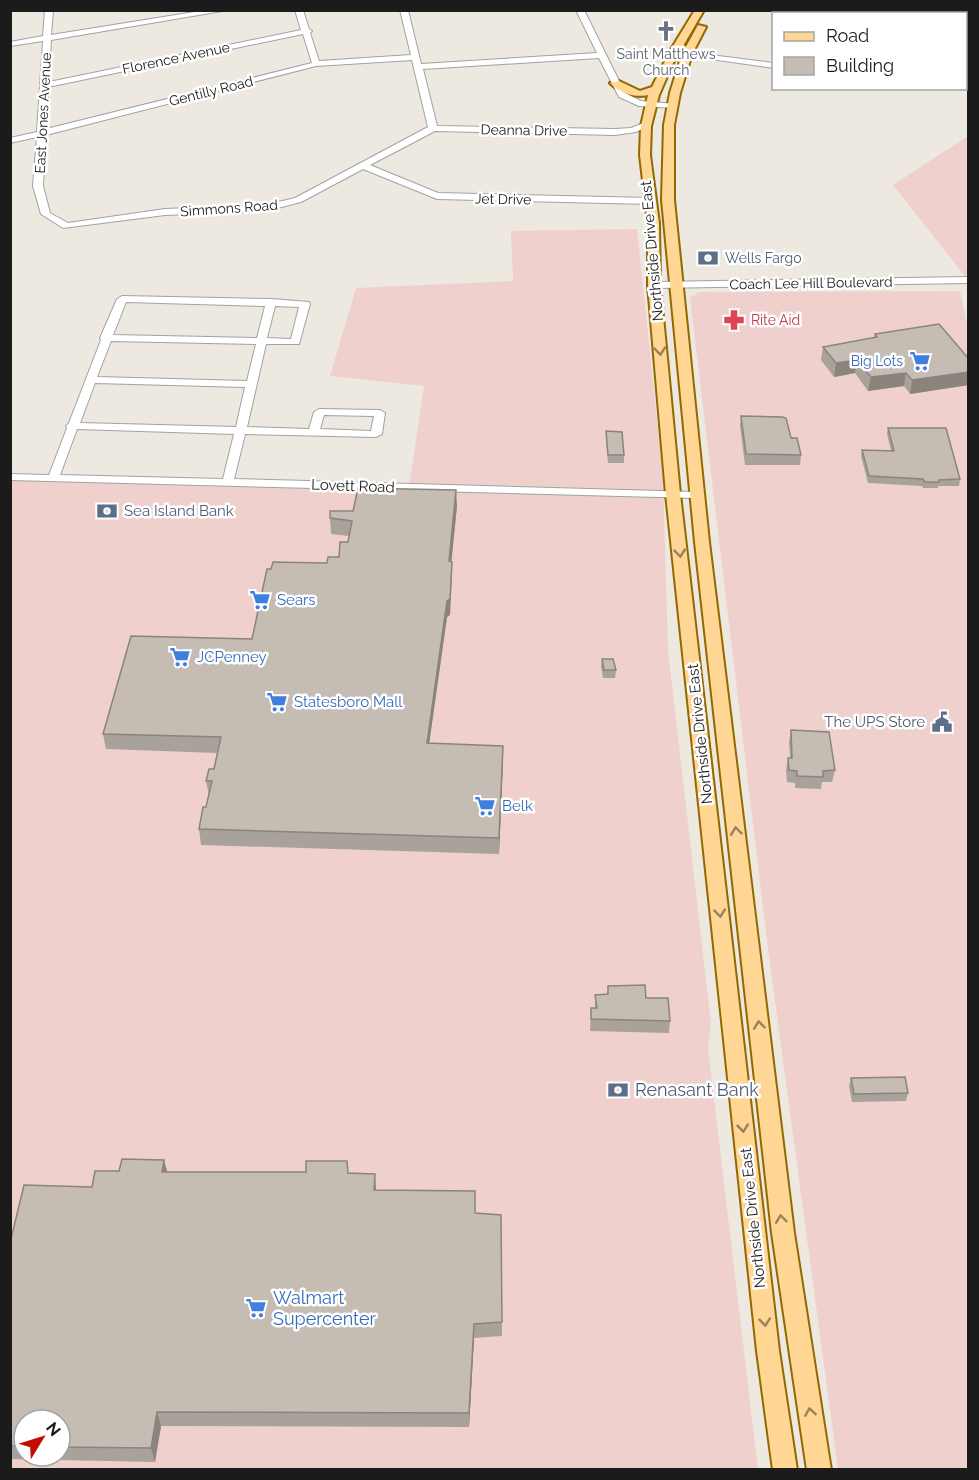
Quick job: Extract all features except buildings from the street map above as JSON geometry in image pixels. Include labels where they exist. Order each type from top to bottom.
[{"type":"main road","name":"Northside Drive East","points":[[700,10],[680,53],[669,125],[667,169],[676,285],[696,495],[783,1233],[819,1470]]},
{"type":"main road","name":"Northside Drive East","points":[[711,10],[656,89],[646,125],[645,168],[651,201],[655,256],[654,285],[674,495],[766,1339],[785,1470]]},
{"type":"main road","points":[[615,83],[634,94],[646,94],[656,89]]},
{"type":"street","name":"East Jones Avenue","points":[[46,214],[38,186],[49,10]]},
{"type":"street","points":[[10,44],[225,10]]},
{"type":"street","points":[[299,10],[308,31],[316,64]]},
{"type":"street","points":[[404,10],[433,128]]},
{"type":"street","points":[[580,10],[619,92],[626,98],[651,105],[673,106]]},
{"type":"street","name":"Florence Avenue","points":[[45,85],[308,31]]},
{"type":"street","points":[[680,53],[772,66]]},
{"type":"street","points":[[419,67],[602,55]]},
{"type":"street","name":"Gentilly Road","points":[[10,141],[316,64],[415,57]]},
{"type":"street","name":"Deanna Drive","points":[[433,128],[615,132],[633,130],[646,125]]},
{"type":"street","name":"Simmons Road","points":[[46,214],[66,226],[165,212],[266,208],[298,200],[433,128]]},
{"type":"street","name":"Deanna Drive","points":[[615,132],[635,136],[645,147]]},
{"type":"street","name":"Jet Drive","points":[[362,165],[437,196],[651,201]]},
{"type":"street","name":"Coach Lee Hill Boulevard","points":[[654,285],[969,280]]},
{"type":"street","points":[[53,478],[71,426],[105,338],[122,299],[305,304],[295,342],[105,338]]},
{"type":"street","points":[[228,482],[271,302]]},
{"type":"street","points":[[89,380],[251,384]]},
{"type":"street","points":[[71,426],[376,434],[380,413],[319,412],[314,431]]},
{"type":"street","name":"Lovett Road","points":[[10,477],[696,495]]},
{"type":"shaded area","points":[[968,136],[968,280],[893,185]]},
{"type":"shaded area","points":[[637,229],[663,476],[668,650],[711,1023],[708,1048],[758,1469],[11,1470],[11,477],[409,487],[424,386],[330,376],[356,288],[513,281],[511,231]]},
{"type":"shaded area","points":[[960,291],[968,329],[968,1469],[838,1469],[768,949],[690,298],[699,292]]},
{"type":"place","name":"Saint Matthews Church","points":[[666,31]]},
{"type":"place","name":"Wells Fargo","points":[[708,258]]},
{"type":"place","name":"Rite Aid","points":[[734,320]]},
{"type":"place","name":"Big Lots","points":[[920,361]]},
{"type":"place","name":"Sea Island Bank","points":[[107,511]]},
{"type":"place","name":"Sears","points":[[260,600]]},
{"type":"place","name":"JCPenney","points":[[180,657]]},
{"type":"place","name":"Statesboro Mall","points":[[277,702]]},
{"type":"place","name":"The UPS Store","points":[[942,722]]},
{"type":"place","name":"Belk","points":[[485,806]]},
{"type":"place","name":"Renasant Bank","points":[[618,1090]]},
{"type":"place","name":"Walmart Supercenter","points":[[256,1308]]}]
